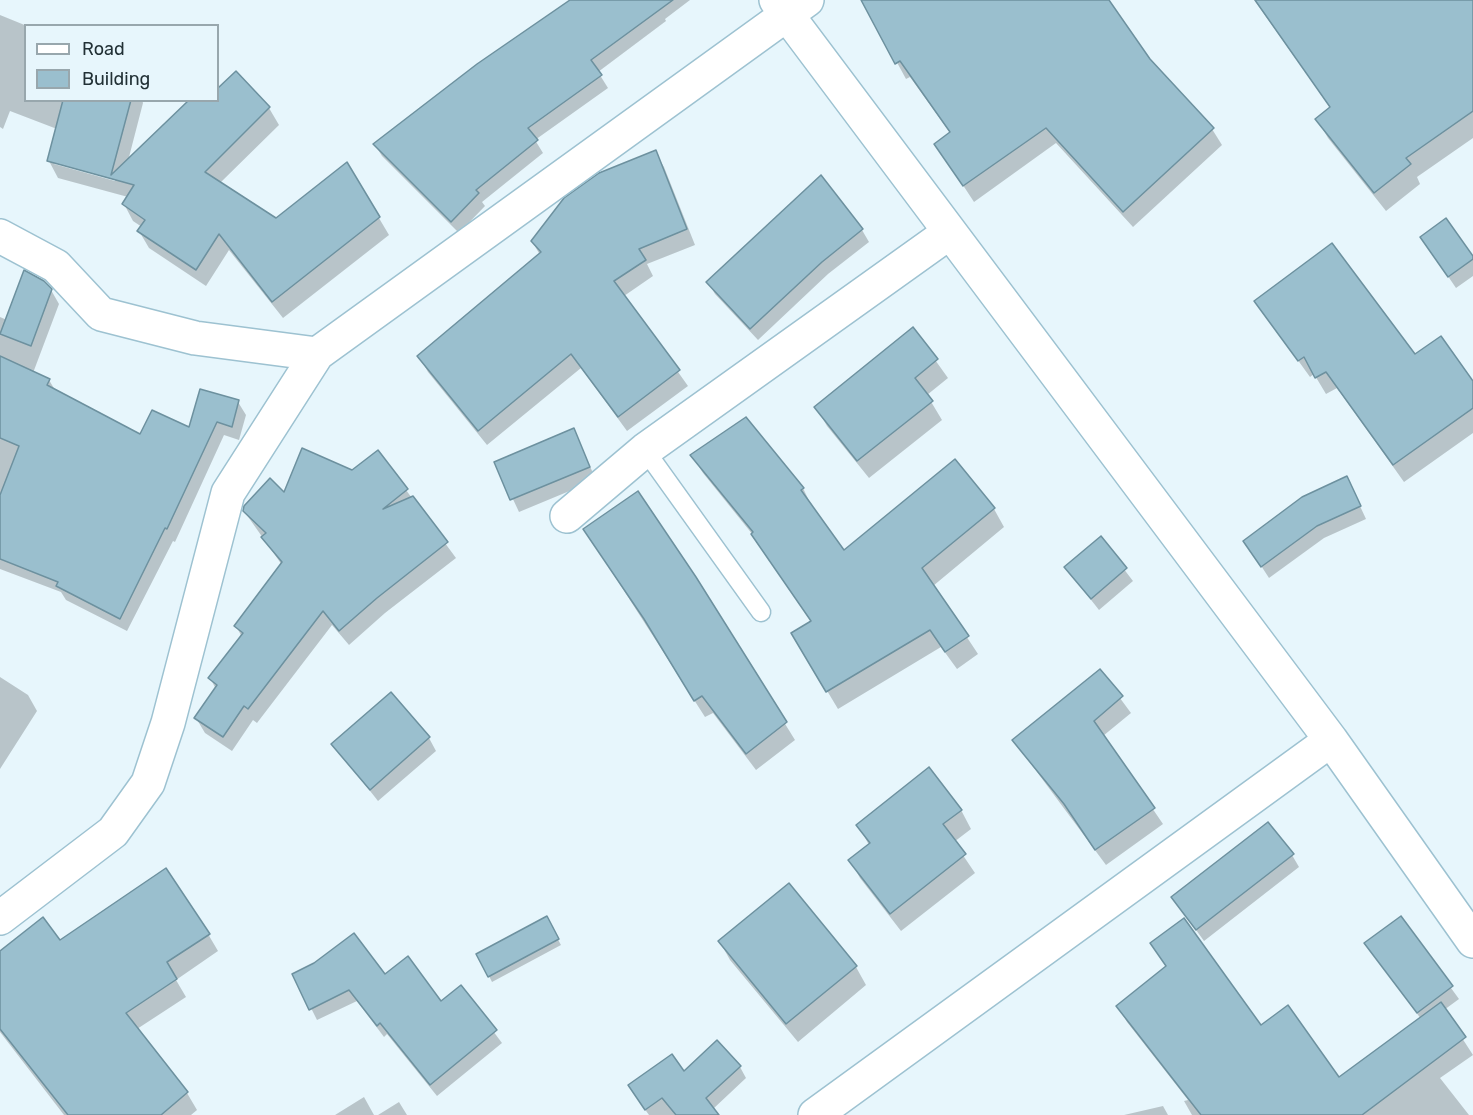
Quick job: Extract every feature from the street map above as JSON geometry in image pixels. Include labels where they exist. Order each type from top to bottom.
[{"type":"street","points":[[0,918],[113,832],[148,783],[168,723],[228,493],[317,354],[790,5],[950,232],[1331,740],[1473,941]]},
{"type":"street","points":[[567,516],[645,450],[950,232]]},
{"type":"street","points":[[0,236],[56,266],[101,314],[195,338],[317,354]]},
{"type":"street","points":[[815,1115],[1331,740]]},
{"type":"lane","points":[[645,450],[761,612]]},
{"type":"building","points":[[570,0],[673,0],[591,60],[602,75],[528,128],[538,140],[476,190],[479,193],[451,222],[373,144],[477,64]]},
{"type":"building","points":[[861,0],[1109,0],[1150,59],[1214,128],[1123,212],[1046,128],[963,186],[934,144],[950,132],[900,61],[895,64]]},
{"type":"building","points":[[1255,0],[1473,0],[1473,111],[1406,158],[1411,164],[1374,193],[1315,119],[1330,107]]},
{"type":"building","points":[[236,71],[270,107],[205,172],[276,218],[347,162],[380,217],[272,302],[219,234],[196,270],[137,231],[145,220],[122,204],[134,185],[47,161],[62,102],[130,102],[111,175],[187,102],[219,102],[219,87]]},
{"type":"building","points":[[656,150],[687,229],[639,249],[646,260],[614,281],[680,370],[618,417],[571,354],[478,431],[417,356],[541,252],[531,241],[564,198],[599,173]]},
{"type":"building","points":[[821,175],[863,229],[822,262],[750,329],[706,282]]},
{"type":"building","points":[[1446,218],[1473,256],[1473,259],[1448,277],[1420,237]]},
{"type":"building","points":[[1332,243],[1415,354],[1441,336],[1473,381],[1473,408],[1393,465],[1326,372],[1315,378],[1304,357],[1298,361],[1254,301]]},
{"type":"building","points":[[24,270],[44,281],[52,289],[31,346],[0,334]]},
{"type":"building","points":[[913,327],[938,359],[915,378],[933,401],[857,461],[814,407]]},
{"type":"building","points":[[0,356],[50,379],[47,385],[140,434],[152,410],[189,427],[200,389],[239,400],[232,427],[217,422],[167,529],[165,528],[120,619],[56,586],[58,582],[0,559],[0,495],[19,446],[0,438]]},
{"type":"building","points":[[746,417],[804,488],[801,490],[844,550],[955,459],[995,508],[922,568],[969,636],[945,652],[930,630],[826,692],[791,633],[811,621],[751,534],[753,532],[690,455]]},
{"type":"building","points":[[574,428],[590,467],[510,500],[494,462]]},
{"type":"building","points":[[302,448],[352,470],[378,450],[408,489],[383,509],[413,496],[448,542],[339,631],[323,611],[248,709],[244,706],[223,737],[194,718],[217,685],[208,678],[243,633],[234,626],[282,562],[261,537],[266,533],[243,511],[244,506],[270,478],[284,492]]},
{"type":"building","points":[[1347,476],[1361,506],[1317,526],[1261,567],[1243,541],[1302,497]]},
{"type":"building","points":[[638,491],[696,577],[787,722],[746,754],[702,696],[694,701],[644,619],[583,529]]},
{"type":"building","points":[[1101,536],[1127,568],[1091,599],[1064,567]]},
{"type":"building","points":[[1100,669],[1123,696],[1094,721],[1155,808],[1095,850],[1064,804],[1012,740]]},
{"type":"building","points":[[391,692],[430,737],[370,790],[331,744]]},
{"type":"building","points":[[929,767],[962,810],[943,824],[966,854],[890,914],[848,860],[870,843],[856,825]]},
{"type":"building","points":[[1268,822],[1294,854],[1196,930],[1171,897]]},
{"type":"building","points":[[166,868],[210,934],[167,962],[177,979],[126,1013],[188,1092],[161,1115],[68,1115],[0,1029],[0,951],[43,917],[60,940]]},
{"type":"building","points":[[789,883],[857,966],[786,1024],[718,941]]},
{"type":"building","points":[[547,916],[559,939],[488,977],[476,954]]},
{"type":"building","points":[[1401,916],[1453,986],[1417,1013],[1364,943]]},
{"type":"building","points":[[1184,918],[1261,1025],[1288,1005],[1339,1077],[1441,1002],[1466,1037],[1362,1115],[1201,1115],[1116,1006],[1166,966],[1150,943]]},
{"type":"building","points":[[354,933],[385,974],[408,956],[441,1001],[461,985],[497,1030],[430,1085],[380,1023],[377,1026],[349,990],[309,1010],[292,974],[314,963]]},
{"type":"building","points":[[717,1040],[741,1066],[706,1098],[719,1115],[676,1115],[662,1098],[645,1110],[628,1085],[672,1054],[684,1071]]}]
